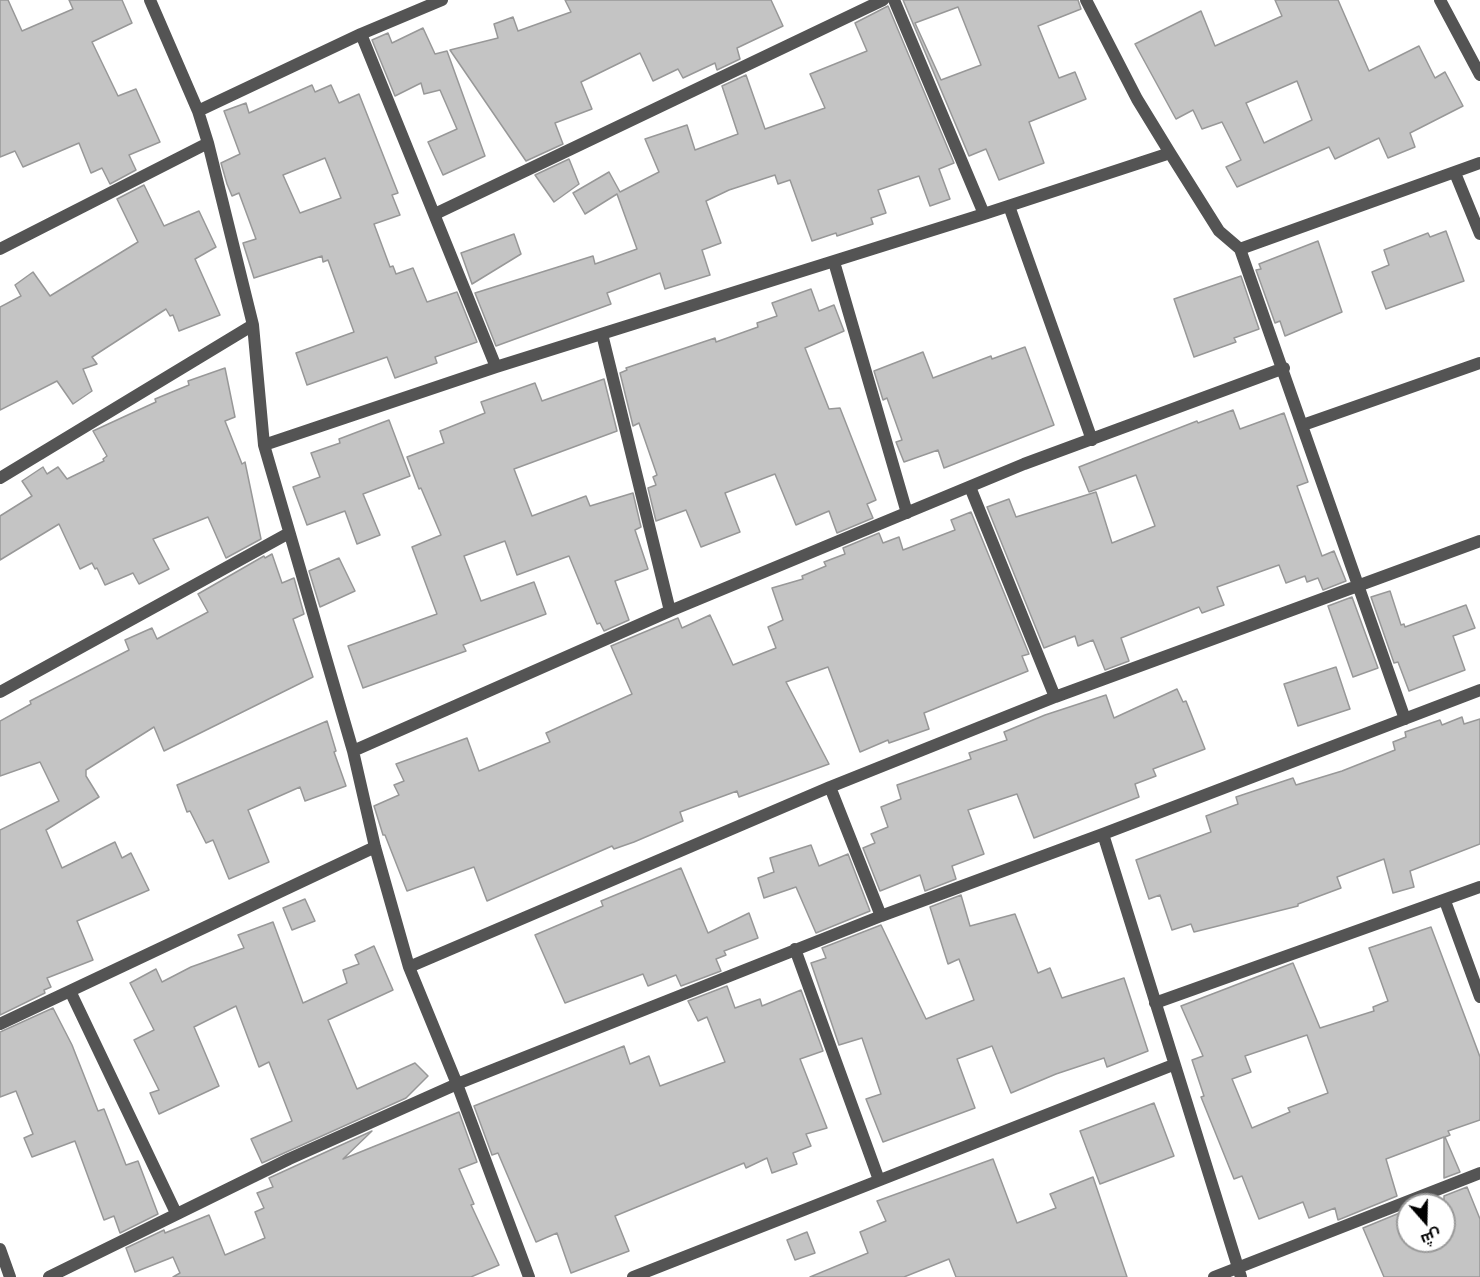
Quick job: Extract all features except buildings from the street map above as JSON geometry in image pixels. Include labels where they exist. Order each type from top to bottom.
[{"type":"street","points":[[150,0],[198,111],[208,143],[253,325],[264,445],[353,751],[375,847],[408,967],[457,1084],[529,1277]]},
{"type":"street","points":[[198,111],[361,34],[442,0]]},
{"type":"street","points":[[435,214],[883,0]]},
{"type":"street","points":[[894,0],[984,214]]},
{"type":"street","points":[[1086,0],[1137,99],[1170,153],[1219,231],[1240,249],[1284,368],[1405,719]]},
{"type":"street","points":[[1440,0],[1480,75]]},
{"type":"street","points":[[361,34],[496,367]]},
{"type":"street","points":[[0,249],[208,143]]},
{"type":"street","points":[[264,445],[496,367],[1008,207],[1170,153]]},
{"type":"street","points":[[1240,249],[1480,163]]},
{"type":"street","points":[[1455,173],[1480,234]]},
{"type":"street","points":[[1008,207],[1092,440]]},
{"type":"street","points":[[834,262],[907,513]]},
{"type":"street","points":[[0,478],[253,325]]},
{"type":"street","points":[[602,334],[670,611]]},
{"type":"street","points":[[1304,425],[1480,363]]},
{"type":"street","points":[[353,751],[670,611],[1024,464],[1284,368]]},
{"type":"street","points":[[970,487],[1055,697]]},
{"type":"street","points":[[0,692],[289,533]]},
{"type":"street","points":[[408,967],[830,787],[1055,697],[1480,540]]},
{"type":"street","points":[[49,1277],[176,1213],[457,1084],[795,949],[1480,690]]},
{"type":"street","points":[[830,787],[881,916]]},
{"type":"street","points":[[1103,834],[1173,1065],[1240,1273]]},
{"type":"street","points":[[0,1024],[71,993],[375,847]]},
{"type":"street","points":[[1155,1003],[1480,887]]},
{"type":"street","points":[[1445,901],[1480,997]]},
{"type":"street","points":[[795,949],[879,1180]]},
{"type":"street","points":[[71,993],[176,1213]]},
{"type":"street","points":[[633,1277],[1173,1065]]},
{"type":"street","points":[[1214,1277],[1240,1273],[1480,1173]]},
{"type":"street","points":[[0,1249],[9,1277]]}]
